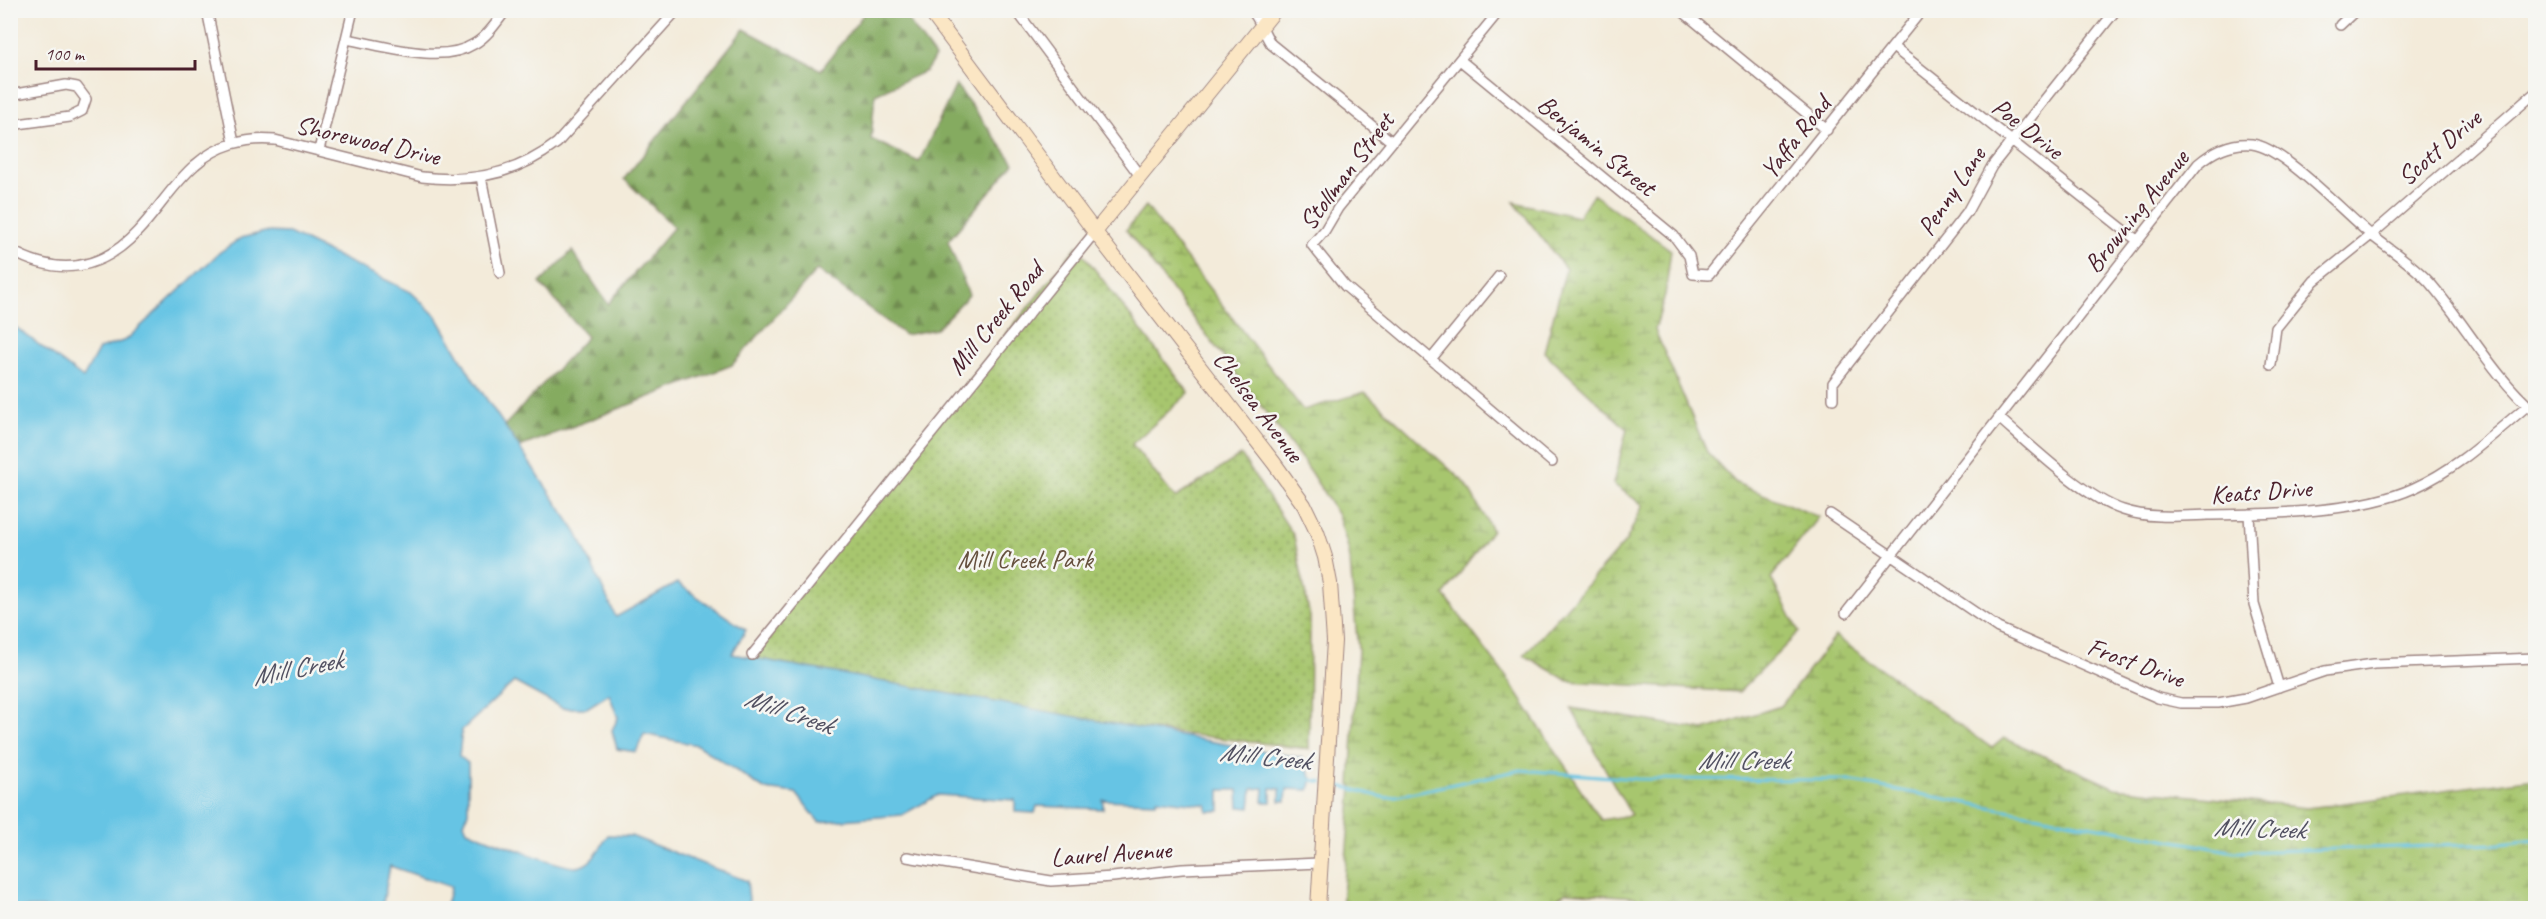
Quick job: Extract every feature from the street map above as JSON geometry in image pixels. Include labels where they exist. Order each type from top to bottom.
[{"type":"main road","name":"Chelsea Avenue","points":[[929,10],[1095,232],[1274,463],[1304,505],[1317,532],[1330,583],[1334,641],[1323,794],[1318,909]]},
{"type":"main road","name":"Mill Creek Road","points":[[1095,232],[1275,10]]},
{"type":"street","points":[[207,10],[234,143]]},
{"type":"street","points":[[319,150],[353,10]]},
{"type":"street","points":[[346,39],[429,54],[453,53],[477,43],[506,10]]},
{"type":"street","name":"Shorewood Drive","points":[[10,250],[43,264],[65,268],[88,264],[110,256],[140,230],[195,165],[211,153],[234,143],[258,138],[319,150],[422,177],[446,180],[481,177],[521,165],[543,154],[557,143],[677,10]]},
{"type":"street","points":[[1016,10],[1140,176]]},
{"type":"street","points":[[1251,10],[1271,44],[1392,142]]},
{"type":"street","name":"Stollman Street","points":[[1500,10],[1338,208],[1325,230],[1312,245],[1345,286],[1552,462]]},
{"type":"street","points":[[1681,10],[1827,130]]},
{"type":"street","name":"Yaffa Road","points":[[1693,274],[1709,275],[1718,268],[1922,10]]},
{"type":"street","name":"Penny Lane","points":[[1833,399],[1833,383],[1967,212],[1992,166],[2116,10]]},
{"type":"street","points":[[2340,25],[2356,10]]},
{"type":"street","name":"Poe Drive","points":[[1893,46],[2138,241]]},
{"type":"street","name":"Benjamin Street","points":[[1460,60],[1674,236],[1689,256],[1693,274]]},
{"type":"street","points":[[10,94],[66,86],[77,87],[86,99],[82,111],[70,117],[10,125]]},
{"type":"street","name":"Scott Drive","points":[[2271,365],[2276,328],[2314,281],[2371,235],[2535,92]]},
{"type":"street","name":"Browning Avenue","points":[[1846,613],[2198,164],[2213,152],[2241,144],[2254,144],[2284,159],[2371,235],[2406,260],[2430,283],[2502,380],[2535,413]]},
{"type":"street","points":[[481,177],[500,273]]},
{"type":"street","name":"Mill Creek Road","points":[[752,655],[1095,232]]},
{"type":"street","points":[[1431,358],[1499,276]]},
{"type":"street","name":"Keats Drive","points":[[1999,418],[2069,477],[2122,510],[2142,514],[2179,516],[2249,514],[2355,505],[2382,500],[2413,489],[2463,460],[2527,406]]},
{"type":"street","name":"Frost Drive","points":[[1830,514],[1998,628],[2158,699],[2181,703],[2218,703],[2246,698],[2325,671],[2374,664],[2535,658]]},
{"type":"street","points":[[2249,514],[2254,604],[2279,687]]},
{"type":"street","name":"Laurel Avenue","points":[[907,857],[1051,881],[1113,878],[1182,869],[1319,863]]},
{"type":"green space","points":[[866,11],[901,11],[935,57],[926,71],[875,94],[871,139],[919,162],[956,85],[1014,163],[948,241],[969,295],[936,329],[905,335],[817,270],[732,365],[517,448],[503,427],[587,337],[540,283],[572,251],[608,304],[674,227],[624,179],[744,29],[821,70]]},
{"type":"green space","points":[[1593,194],[1671,250],[1665,295],[1655,330],[1707,452],[1736,483],[1819,517],[1771,578],[1799,632],[1739,692],[1568,681],[1524,655],[1626,541],[1643,505],[1613,484],[1627,429],[1544,352],[1566,269],[1514,202],[1578,217]]},
{"type":"green space","points":[[1146,206],[1303,410],[1365,392],[1466,484],[1492,530],[1444,595],[1507,678],[1601,820],[1631,815],[1571,708],[1704,730],[1781,706],[1835,636],[1992,748],[2004,738],[2115,788],[2307,808],[2535,778],[2535,908],[1643,908],[1635,897],[1566,892],[1541,908],[1342,908],[1352,786],[1350,785],[1358,650],[1349,551],[1338,515],[1304,462],[1126,230]]},
{"type":"green space","name":"Mill Creek Park","points":[[1077,246],[1189,393],[1132,444],[1175,498],[1241,455],[1294,536],[1310,617],[1309,749],[870,696],[744,662]]},
{"type":"water","points":[[265,232],[289,233],[411,292],[437,317],[473,379],[577,533],[616,617],[677,583],[746,630],[732,654],[1302,758],[1312,779],[1309,790],[1287,789],[1286,801],[1280,801],[1280,789],[1271,788],[1271,802],[1263,802],[1264,788],[1252,789],[1250,808],[1239,807],[1238,790],[1220,790],[1220,811],[1207,811],[1207,805],[1157,799],[1156,802],[1103,800],[1103,809],[1037,806],[1035,813],[1015,812],[1015,800],[938,795],[902,815],[819,822],[796,793],[764,789],[697,745],[644,734],[636,752],[617,749],[612,730],[618,718],[609,694],[587,708],[562,708],[514,682],[462,730],[459,756],[468,763],[468,812],[464,823],[467,830],[541,858],[577,867],[592,859],[608,835],[631,836],[747,881],[749,900],[746,908],[445,908],[451,887],[390,866],[382,908],[11,908],[10,323],[83,378],[99,349],[126,340],[220,252],[241,238]]},
{"type":"waterway","name":"Mill Creek","points":[[1329,783],[1386,798],[1521,770],[1637,779],[1843,780],[2235,852],[2499,844],[2536,840]]},
{"type":"waterway","name":"Mill Creek","points":[[1308,779],[1322,782]]}]
